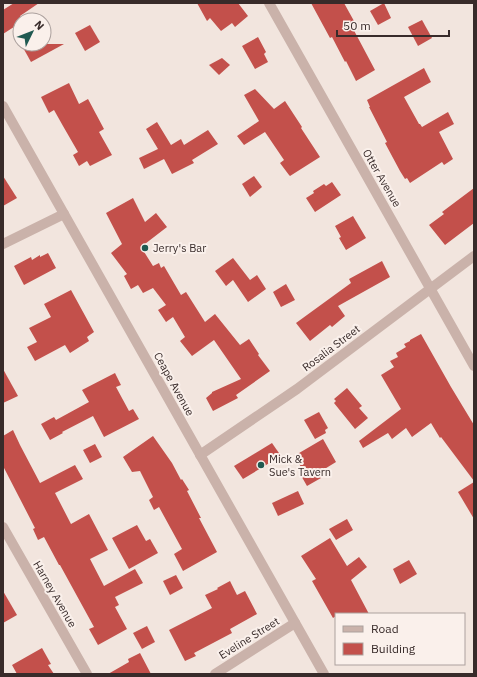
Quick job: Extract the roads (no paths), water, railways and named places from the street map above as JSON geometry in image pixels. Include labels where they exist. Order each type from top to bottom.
[{"type":"street","name":"Otter Avenue","points":[[269,3],[474,366]]},
{"type":"street","name":"Ceape Avenue","points":[[3,106],[324,674]]},
{"type":"street","points":[[3,244],[64,214]]},
{"type":"street","name":"Rosalia Street","points":[[200,455],[297,389],[474,256]]},
{"type":"street","name":"Harney Avenue","points":[[3,527],[87,674]]},
{"type":"street","name":"Eveline Street","points":[[215,674],[295,623]]},
{"type":"place","name":"Jerry's Bar","points":[[145,248]]},
{"type":"place","name":"Mick & Sue's Tavern","points":[[261,465]]}]
